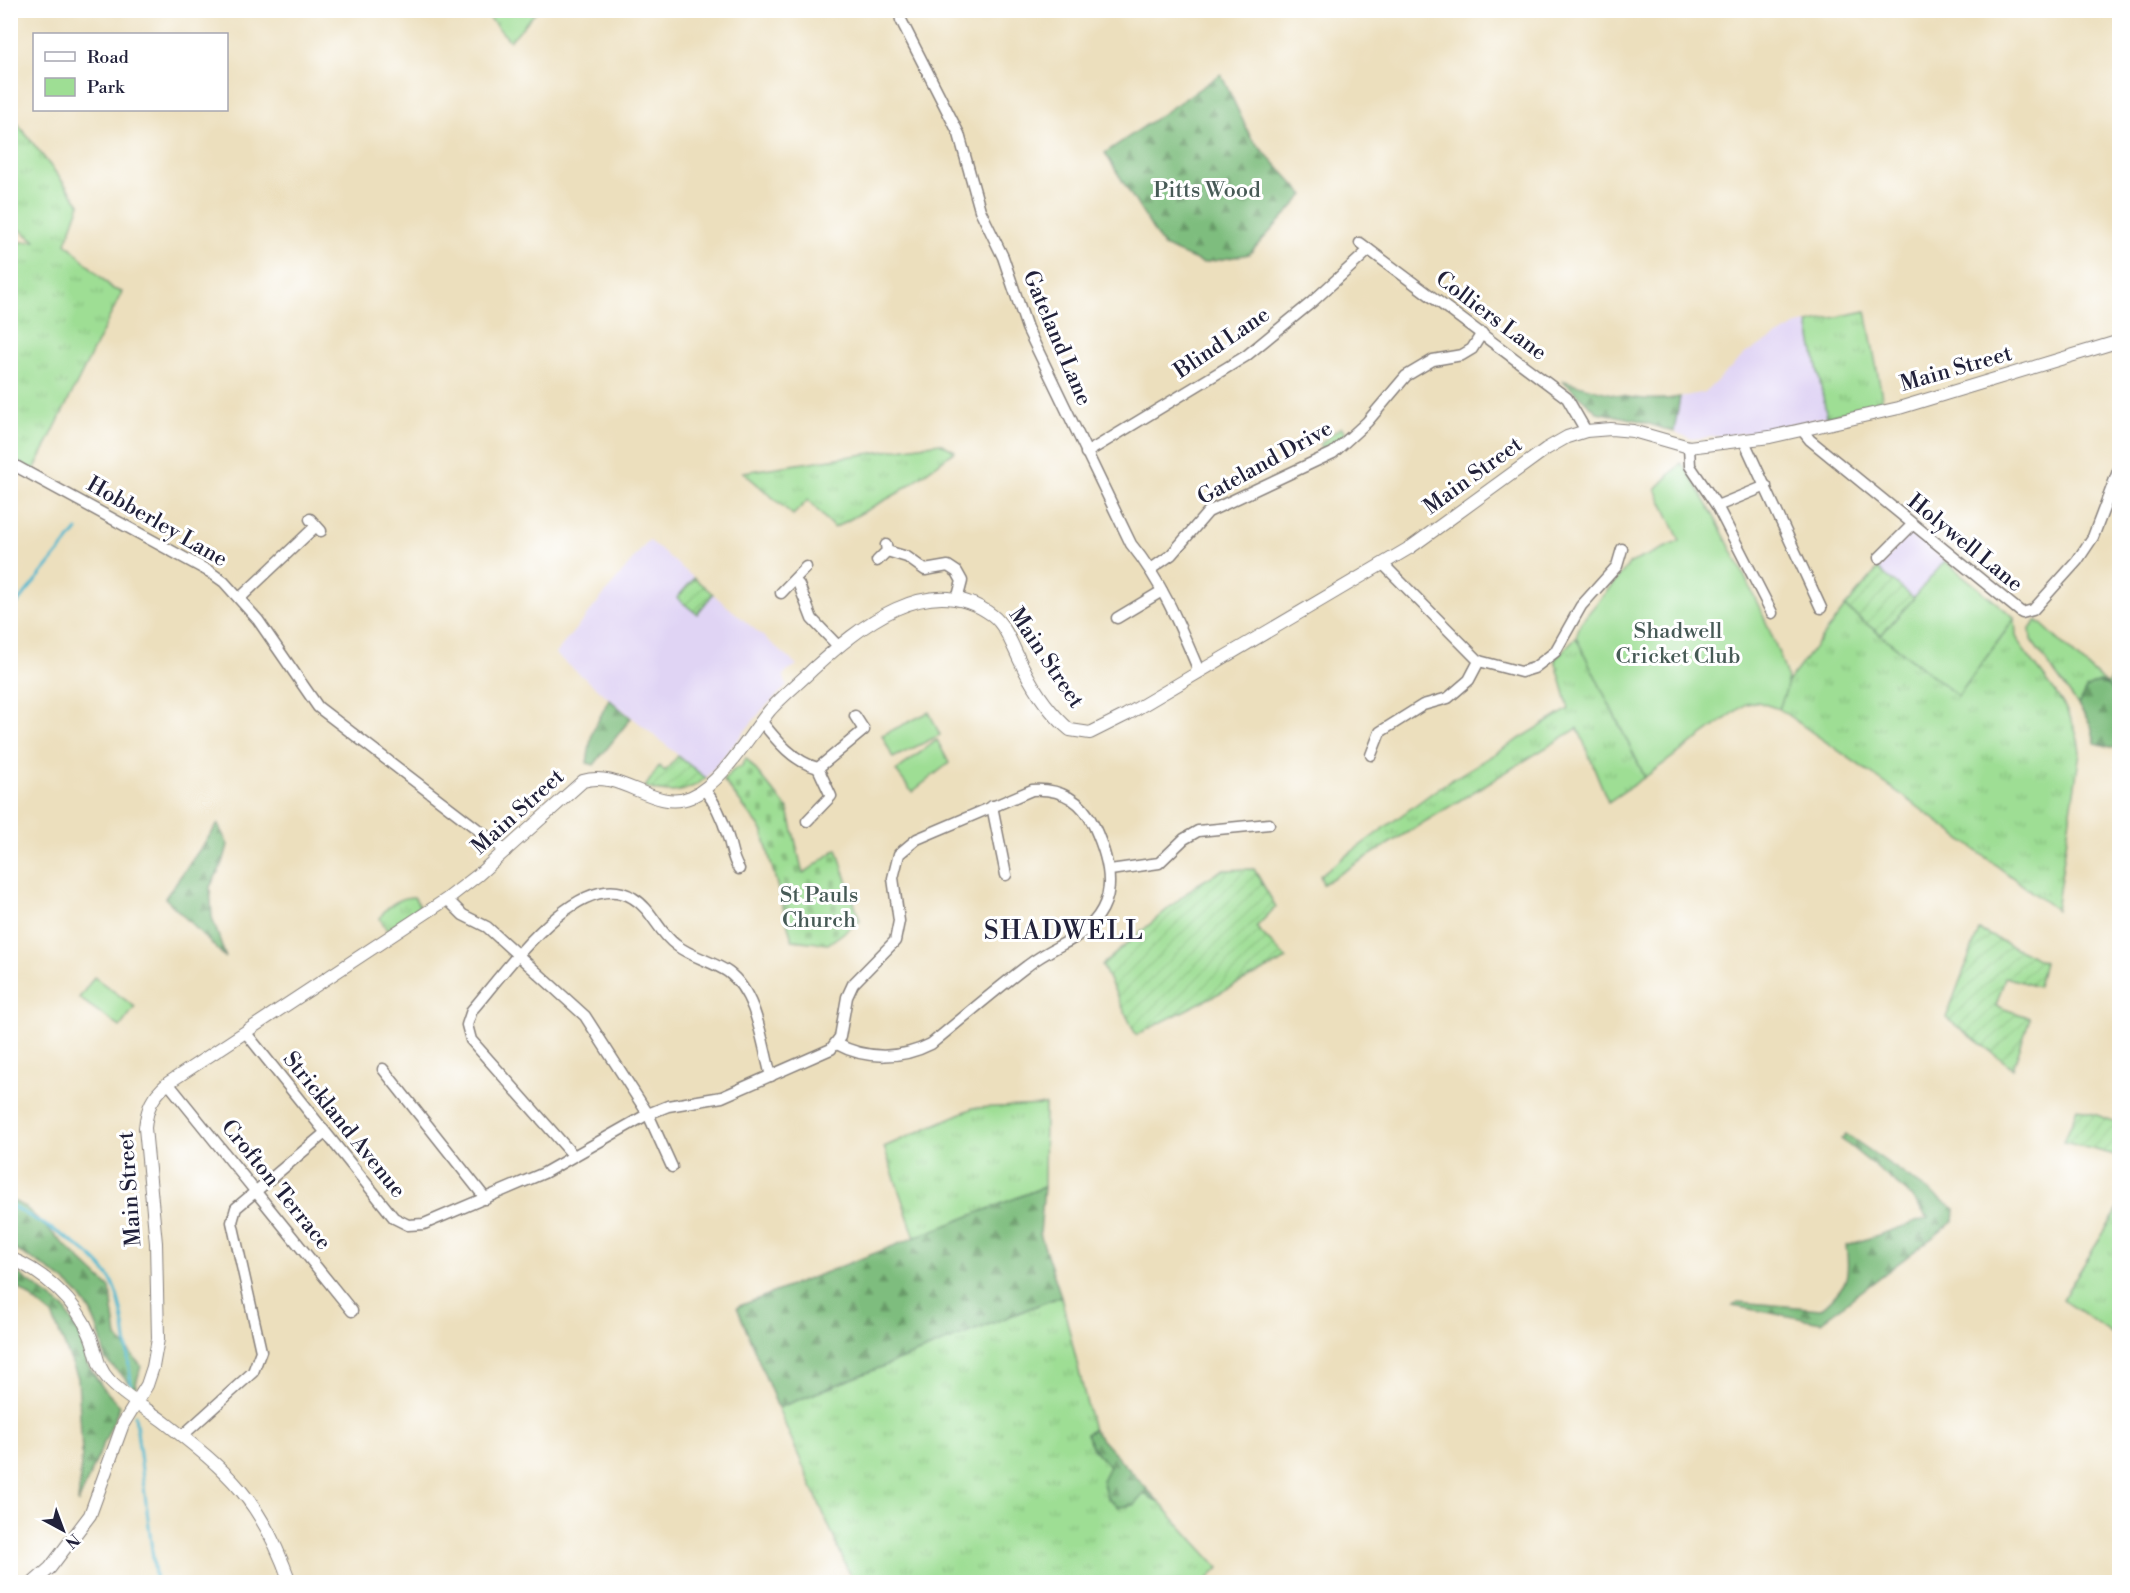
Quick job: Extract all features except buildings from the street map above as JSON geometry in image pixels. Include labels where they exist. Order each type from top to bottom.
[{"type":"street","name":"Gateland Lane","points":[[899,10],[901,20],[949,110],[968,162],[980,210],[1003,257],[1027,328],[1131,544],[1151,568],[1199,671]]},
{"type":"street","name":"Blind Lane","points":[[1086,453],[1246,356],[1312,302],[1365,246]]},
{"type":"street","name":"Colliers Lane","points":[[1365,246],[1567,398],[1586,431]]},
{"type":"street","name":"Gateland Drive","points":[[1151,568],[1171,555],[1208,512],[1333,453],[1368,422],[1406,376],[1433,360],[1462,355],[1472,349],[1482,333]]},
{"type":"street","name":"Main Street","points":[[34,1582],[50,1568],[90,1515],[123,1424],[147,1385],[158,1339],[156,1243],[145,1128],[147,1109],[157,1093],[168,1083],[447,899],[506,851],[564,795],[591,779],[613,780],[674,801],[693,796],[704,789],[735,756],[779,700],[838,646],[874,620],[914,601],[957,600],[995,616],[1036,691],[1064,725],[1077,733],[1102,728],[1383,564],[1546,449],[1567,437],[1586,431],[1611,429],[1633,431],[1689,447],[1744,441],[1899,408],[2120,341]]},
{"type":"street","name":"Holywell Lane","points":[[1802,430],[1810,440],[2019,612],[2030,612],[2077,561],[2093,537],[2120,465]]},
{"type":"street","points":[[1744,441],[1821,608]]},
{"type":"street","points":[[1689,447],[1690,466],[1717,506],[1772,613]]},
{"type":"street","name":"Hobberley Lane","points":[[10,463],[210,572],[240,598],[258,620],[318,707],[506,851]]},
{"type":"street","points":[[1717,506],[1766,486]]},
{"type":"street","points":[[240,598],[316,525]]},
{"type":"street","points":[[1879,558],[1912,525]]},
{"type":"street","points":[[877,561],[886,547],[908,557],[925,570],[948,566],[957,572],[962,581],[957,600]]},
{"type":"street","points":[[1383,564],[1479,661],[1521,672],[1534,668],[1555,652],[1581,606],[1617,566],[1622,549]]},
{"type":"street","points":[[781,593],[806,567]]},
{"type":"street","points":[[794,580],[801,589],[812,619],[838,646]]},
{"type":"street","points":[[1117,618],[1162,591]]},
{"type":"street","points":[[1371,755],[1380,732],[1423,705],[1448,698],[1469,680],[1479,661]]},
{"type":"street","points":[[818,768],[864,730],[855,716]]},
{"type":"street","points":[[762,722],[782,746],[807,765],[818,768],[831,796],[807,821]]},
{"type":"street","points":[[704,789],[713,799],[728,837],[732,860],[739,869]]},
{"type":"street","points":[[1046,789],[1061,793],[1086,811],[1110,870],[1110,890],[1103,909],[1090,926],[1028,965],[931,1044],[914,1053],[895,1057],[852,1050],[837,1044],[842,1031],[849,990],[858,978],[889,950],[898,932],[893,878],[899,854],[917,839],[992,806],[1032,790],[1046,789]]},
{"type":"street","points":[[992,806],[1006,875]]},
{"type":"street","points":[[1110,870],[1159,863],[1184,838],[1198,831],[1269,824]]},
{"type":"street","points":[[573,1155],[468,1033],[467,1024],[472,1010],[548,923],[576,902],[609,891],[633,897],[645,908],[669,940],[684,951],[727,972],[744,988],[771,1076]]},
{"type":"street","points":[[447,899],[463,915],[487,927],[520,955],[585,1017],[648,1114],[672,1167]]},
{"type":"street","name":"Strickland Avenue","points":[[246,1033],[394,1218],[400,1222],[424,1224],[544,1173],[648,1114],[683,1103],[711,1101],[825,1052],[837,1044]]},
{"type":"street","points":[[383,1069],[486,1199]]},
{"type":"street","name":"Crofton Terrace","points":[[168,1083],[352,1311]]},
{"type":"street","points":[[182,1436],[253,1372],[260,1359],[261,1351],[232,1222],[236,1208],[325,1133]]},
{"type":"street","points":[[10,1258],[26,1264],[72,1302],[91,1336],[97,1363],[110,1382],[214,1460],[240,1486],[264,1522],[290,1582]]},
{"type":"shaded area","points":[[1808,323],[1827,417],[1748,433],[1692,439],[1674,432],[1680,397],[1705,392],[1746,353],[1797,325]]},
{"type":"shaded area","points":[[1910,532],[1945,561],[1914,598],[1878,569]]},
{"type":"shaded area","points":[[649,540],[797,665],[783,675],[787,686],[763,709],[706,778],[555,654]]},
{"type":"green space","points":[[483,11],[537,11],[510,41]]},
{"type":"green space","name":"Pitts Wood","points":[[1221,74],[1251,138],[1304,195],[1249,254],[1203,263],[1163,246],[1105,153]]},
{"type":"green space","points":[[11,115],[80,204],[66,243],[113,289],[122,292],[34,470],[11,458],[10,243],[35,241],[11,223]]},
{"type":"green space","points":[[1866,311],[1883,402],[1827,417],[1808,323]]},
{"type":"green space","points":[[1562,380],[1635,398],[1680,397],[1674,432],[1637,420],[1597,412]]},
{"type":"green space","points":[[1341,427],[1348,435],[1326,453],[1319,445]]},
{"type":"green space","points":[[940,443],[955,451],[898,493],[834,528],[808,500],[793,515],[743,472]]},
{"type":"green space","name":"Shadwell Cricket Club","points":[[1681,463],[1706,502],[1742,571],[1774,640],[1784,667],[1787,686],[1779,709],[1758,702],[1746,704],[1645,777],[1576,637],[1581,622],[1630,563],[1680,541],[1656,489]]},
{"type":"green space","points":[[1945,561],[2015,618],[1958,696],[1881,635]]},
{"type":"green space","points":[[1878,569],[1914,598],[1881,635],[1845,607]]},
{"type":"green space","points":[[694,578],[713,594],[697,614],[677,598]]},
{"type":"green space","points":[[1845,607],[1958,696],[2015,618],[2016,636],[2066,710],[2073,723],[2080,752],[2056,910],[1906,798],[1779,709],[1787,683]]},
{"type":"green space","points":[[2037,620],[2107,685],[2086,689],[2078,705],[2031,640],[2030,629]]},
{"type":"green space","points":[[1576,637],[1645,777],[1608,802],[1578,728],[1323,884],[1320,875],[1440,787],[1569,709],[1555,659]]},
{"type":"green space","points":[[2119,665],[2119,698],[2107,685]]},
{"type":"green space","points":[[2099,682],[2107,685],[2119,698],[2119,749],[2095,743],[2091,725],[2078,705],[2086,689]]},
{"type":"green space","points":[[609,699],[631,718],[594,765],[587,763],[592,733]]},
{"type":"green space","points":[[929,712],[940,735],[893,758],[882,735]]},
{"type":"green space","points":[[937,740],[949,763],[912,792],[896,771]]},
{"type":"green space","points":[[678,756],[706,778],[677,792],[645,787],[659,766],[665,771]]},
{"type":"green space","name":"St Pauls Church","points":[[746,758],[788,809],[803,874],[837,849],[860,921],[828,944],[792,940],[762,830],[723,780],[736,768],[741,767]]},
{"type":"green space","points":[[218,824],[228,845],[223,863],[210,887],[212,917],[226,958],[165,898]]},
{"type":"green space","points":[[1254,869],[1276,907],[1256,927],[1287,959],[1136,1035],[1102,965],[1196,885],[1222,870]]},
{"type":"green space","points":[[414,897],[420,906],[387,930],[380,919],[385,911],[399,901]]},
{"type":"green space","points":[[1979,930],[2044,962],[2038,987],[2005,977],[1996,1006],[2030,1018],[2013,1068],[1946,1018]]},
{"type":"green space","points":[[94,977],[135,1007],[120,1027],[79,998]]},
{"type":"green space","points":[[1045,1105],[1044,1187],[915,1238],[884,1147],[973,1108]]},
{"type":"green space","points":[[2077,1108],[2119,1123],[2119,1156],[2064,1142]]},
{"type":"green space","points":[[1846,1134],[1955,1209],[1954,1221],[1821,1322],[1733,1306],[1738,1302],[1821,1309],[1836,1295],[1845,1282],[1848,1267],[1846,1246],[1928,1218],[1910,1195],[1841,1139]]},
{"type":"green space","points":[[1044,1187],[1040,1234],[1061,1296],[778,1408],[737,1307]]},
{"type":"green space","points":[[10,1199],[26,1208],[110,1288],[117,1337],[141,1366],[135,1388],[105,1359],[94,1320],[77,1292],[49,1270],[11,1248]]},
{"type":"green space","points":[[2119,1208],[2120,1338],[2062,1299]]},
{"type":"green space","points":[[11,1268],[64,1308],[80,1335],[87,1364],[103,1388],[120,1406],[78,1503],[82,1453],[78,1378],[52,1315],[19,1288],[11,1285]]},
{"type":"green space","points":[[1061,1296],[1093,1430],[1086,1434],[1094,1450],[1109,1466],[1144,1494],[1159,1502],[1219,1568],[1205,1582],[853,1582],[778,1408]]},
{"type":"green space","points":[[1093,1430],[1159,1502],[1144,1494],[1134,1505],[1118,1507],[1107,1498],[1102,1480],[1109,1466],[1094,1450],[1086,1434]]},
{"type":"waterway","points":[[10,612],[77,530]]},
{"type":"waterway","points":[[10,1205],[76,1245],[99,1264],[108,1275],[114,1286],[122,1313],[131,1384]]},
{"type":"waterway","points":[[135,1415],[156,1582]]},
{"type":"district","name":"SHADWELL","points":[[1064,931]]}]
